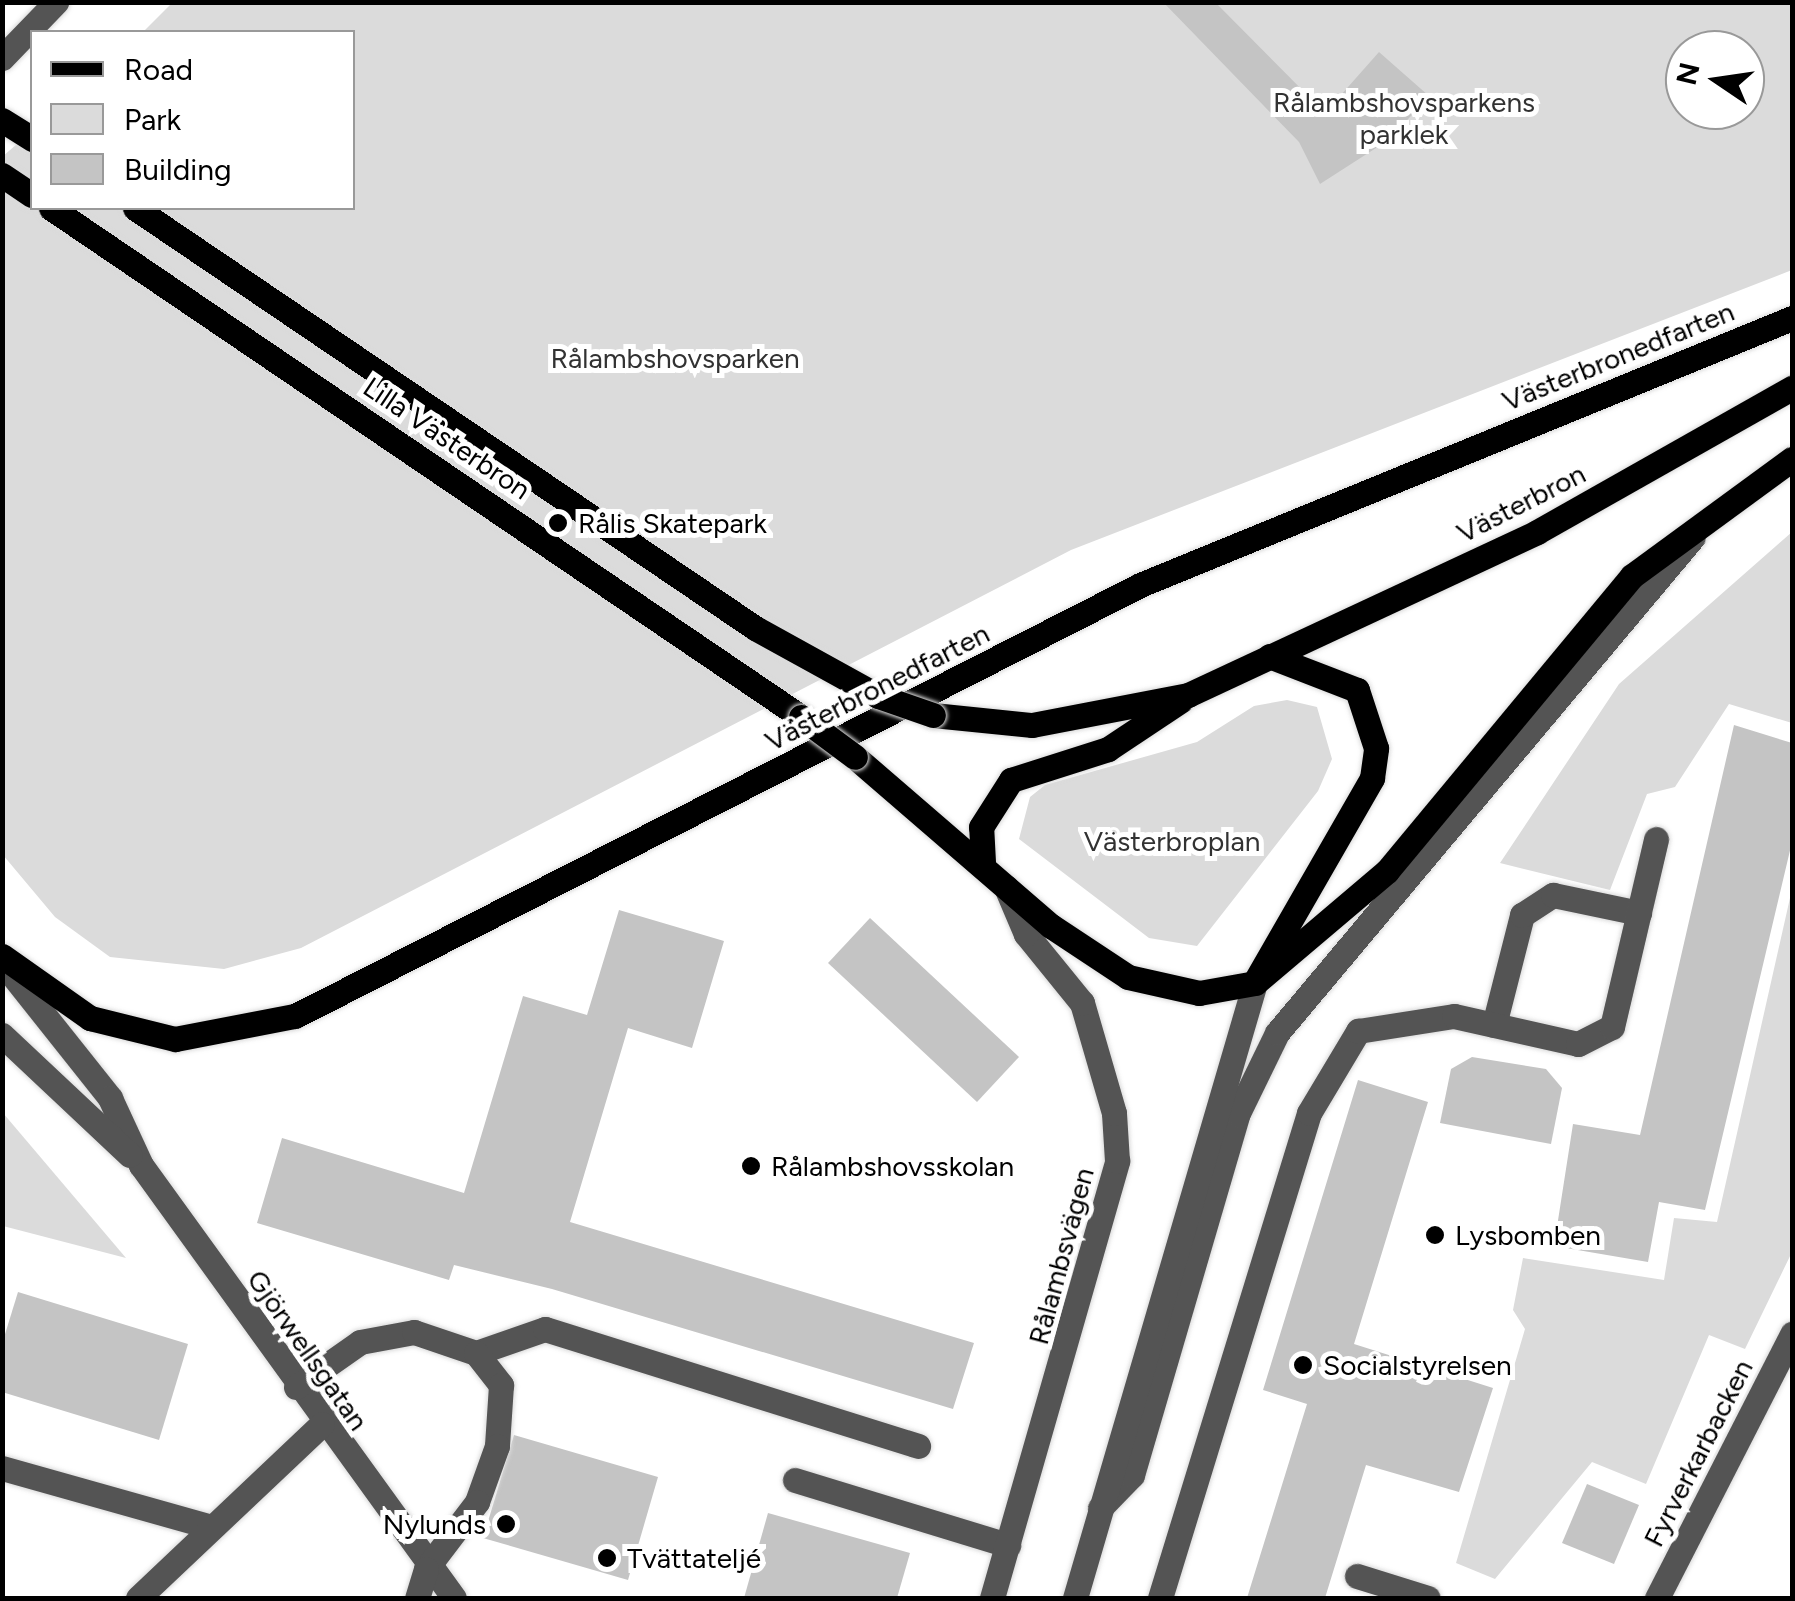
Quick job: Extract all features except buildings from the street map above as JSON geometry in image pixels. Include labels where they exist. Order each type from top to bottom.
[{"type":"main road","points":[[2,120],[30,139]]},
{"type":"main road","points":[[2,175],[30,194]]},
{"type":"main road","name":"Lilla Västerbron","points":[[54,210],[855,757],[983,862]]},
{"type":"main road","name":"Lilla Västerbron","points":[[139,210],[755,628],[878,696],[932,715],[1049,724],[1188,695]]},
{"type":"main road","name":"Västerbronedfarten","points":[[2,959],[90,1018],[175,1038],[295,1016],[1140,585],[1792,318]]},
{"type":"main road","name":"Västerbron","points":[[1270,656],[1538,532],[1792,388]]},
{"type":"main road","points":[[1254,983],[1372,778],[1376,748],[1356,690],[1270,656],[1188,695],[1108,749],[1010,780],[981,827],[983,862],[1006,886],[1128,977],[1200,993],[1254,983],[1387,871],[1583,624],[1632,576],[1792,459]]},
{"type":"street","points":[[2,58],[56,2]]},
{"type":"street","points":[[1100,1508],[1132,1475],[1238,1113],[1278,1032],[1701,527]]},
{"type":"street","points":[[1160,1598],[1309,1113],[1358,1030],[1454,1016],[1578,1044],[1612,1027],[1656,839]]},
{"type":"street","name":"Rålambsvägen","points":[[992,1598],[1117,1161],[1114,1112],[1082,1003],[1026,934],[1006,886]]},
{"type":"street","points":[[1494,1025],[1522,915],[1553,895],[1639,913]]},
{"type":"street","name":"Gjörwellsgatan","points":[[2,959],[110,1098],[142,1166],[322,1424],[426,1568],[454,1598]]},
{"type":"street","points":[[1075,1598],[1254,983]]},
{"type":"street","name":"Gjörwellsgatan","points":[[2,1035],[142,1166]]},
{"type":"street","points":[[476,1353],[545,1330],[918,1446]]},
{"type":"street","points":[[296,1387],[346,1349],[414,1332],[476,1353],[501,1385],[497,1446],[477,1502],[426,1568],[417,1598]]},
{"type":"street","name":"Fyrverkarbacken","points":[[1657,1598],[1792,1334]]},
{"type":"street","points":[[138,1598],[209,1526],[322,1424]]},
{"type":"street","points":[[2,1468],[209,1526]]},
{"type":"street","points":[[795,1480],[1008,1545]]},
{"type":"street","points":[[1357,1576],[1428,1598]]},
{"type":"green space","name":"Rålambshovsparken","points":[[172,3],[1792,3],[1792,270],[1071,550],[301,948],[224,969],[110,957],[55,917],[3,855],[2,157],[30,133],[30,210],[355,210],[355,30],[145,30]]},
{"type":"green space","points":[[1792,532],[1792,723],[1729,704],[1675,787],[1647,794],[1610,890],[1500,863],[1619,684]]},
{"type":"green space","name":"Västerbroplan","points":[[1287,700],[1317,707],[1332,759],[1318,791],[1197,946],[1149,938],[1019,839],[1030,797],[1045,785],[1197,742],[1254,706]]},
{"type":"green space","points":[[1792,889],[1792,1252],[1745,1349],[1709,1335],[1646,1484],[1592,1462],[1495,1579],[1456,1563],[1525,1329],[1513,1310],[1523,1258],[1664,1280],[1674,1218],[1717,1222]]},
{"type":"green space","points":[[3,1113],[126,1258],[3,1226]]},
{"type":"place","name":"Rålis Skatepark","points":[[558,523]]},
{"type":"place","name":"Rålambshovsskolan","points":[[751,1166]]},
{"type":"place","name":"Lysbomben","points":[[1435,1235]]},
{"type":"place","name":"Socialstyrelsen","points":[[1303,1365]]},
{"type":"place","name":"Nylunds","points":[[506,1524]]},
{"type":"place","name":"Tvättateljé","points":[[607,1558]]},
{"type":"park label","name":"Rålambshovsparkens parklek","points":[[1404,118]]}]
